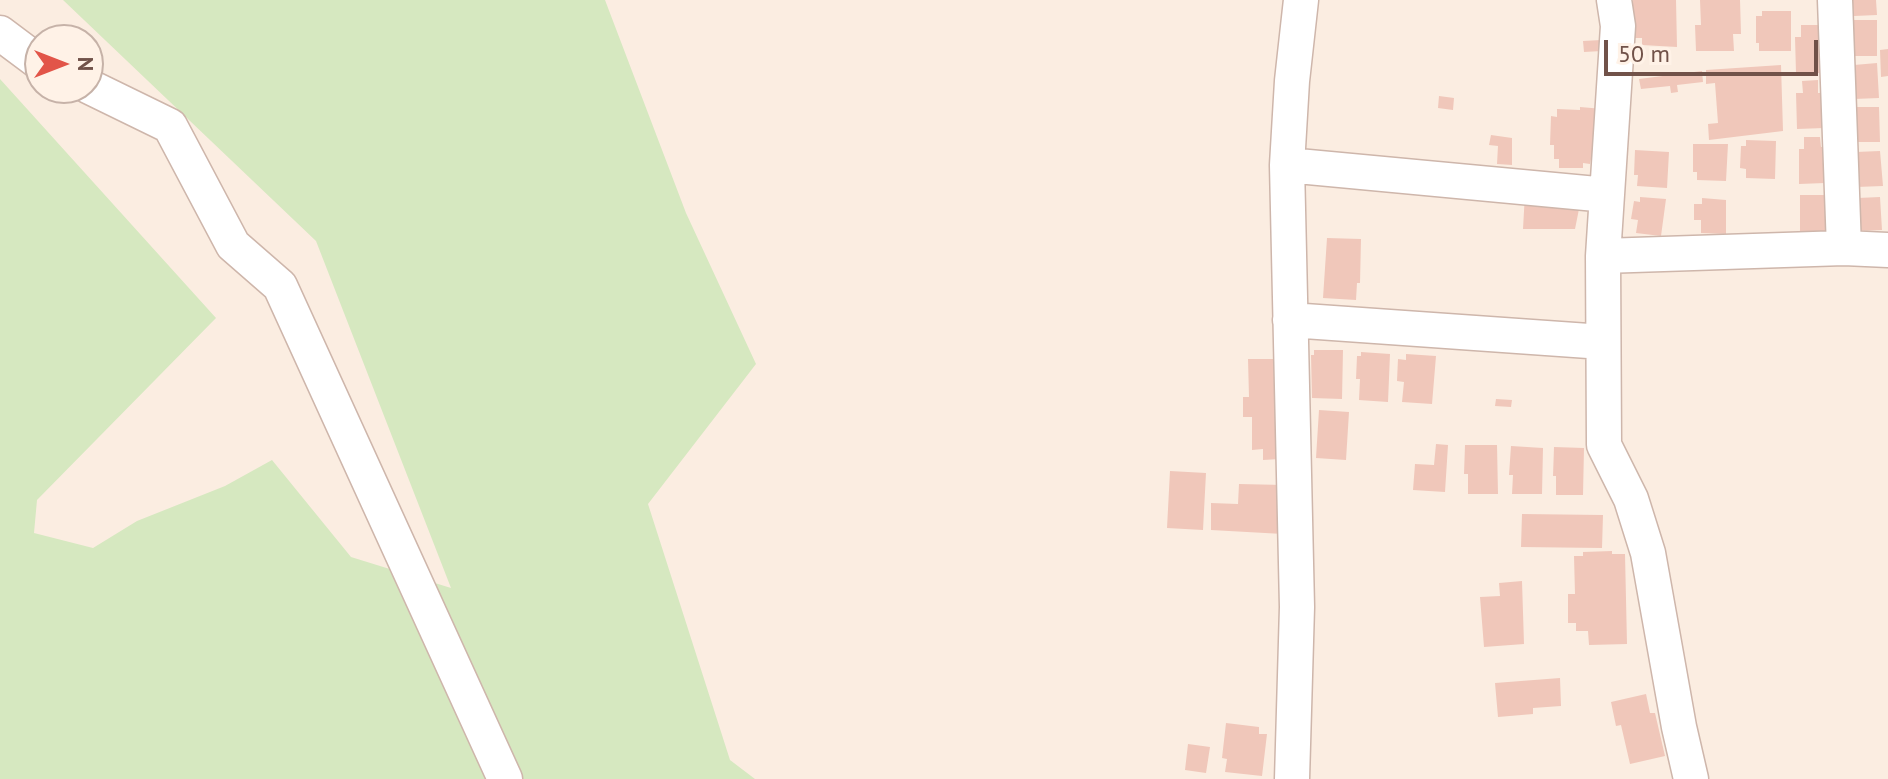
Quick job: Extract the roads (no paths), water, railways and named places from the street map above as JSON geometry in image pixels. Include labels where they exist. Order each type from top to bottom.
[{"type":"street","points":[[1292,779],[1297,607],[1287,165],[1301,0]]},
{"type":"street","points":[[1614,0],[1618,26],[1603,256],[1604,445],[1631,499],[1648,553],[1691,779]]},
{"type":"street","points":[[1835,0],[1844,248]]},
{"type":"street","points":[[0,33],[24,51]]},
{"type":"street","points":[[104,94],[170,126],[233,245],[280,286],[505,779]]},
{"type":"street","points":[[1287,165],[1607,195]]},
{"type":"street","points":[[1603,256],[1844,248],[1888,250]]},
{"type":"street","points":[[1290,320],[1603,342]]}]
